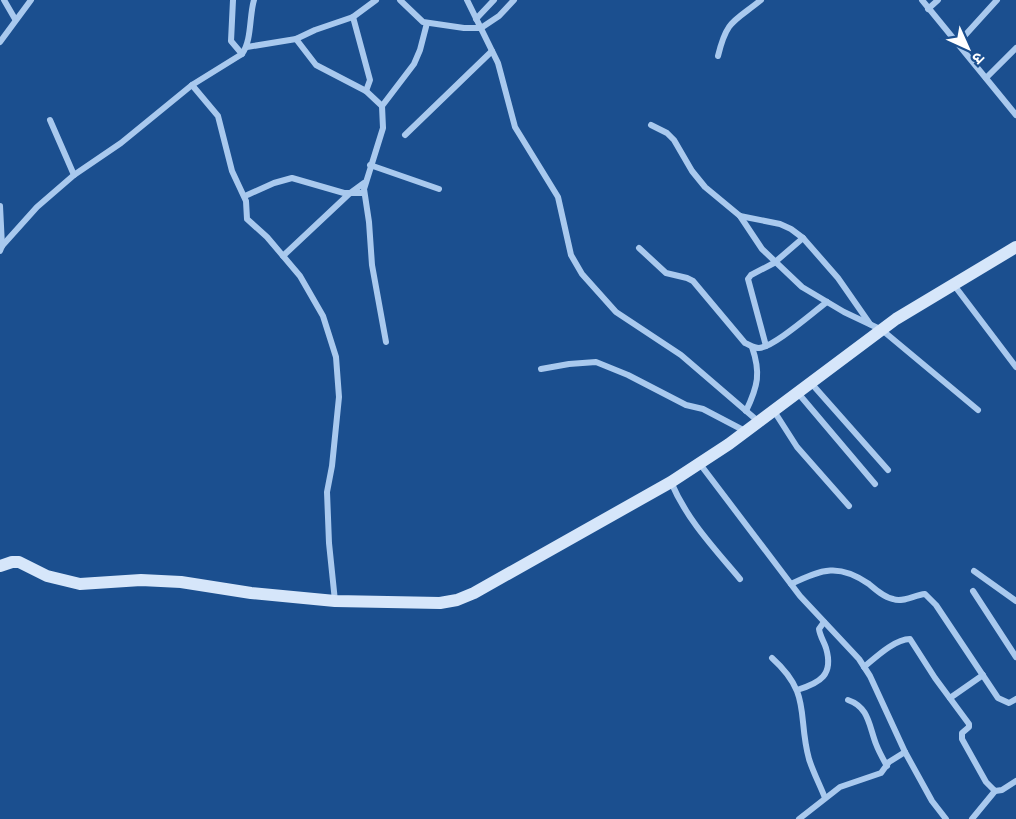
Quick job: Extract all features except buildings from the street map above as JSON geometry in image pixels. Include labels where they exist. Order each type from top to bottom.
[{"type":"street","points":[[4,0],[15,19]]},
{"type":"street","points":[[0,42],[31,0]]},
{"type":"street","points":[[233,0],[231,41],[242,54]]},
{"type":"street","points":[[1,248],[37,207],[74,175],[121,143],[192,85],[242,54],[247,47],[254,0]]},
{"type":"street","points":[[247,47],[296,39],[353,17],[376,0]]},
{"type":"street","points":[[400,0],[427,23],[464,28],[481,28],[499,16],[514,0]]},
{"type":"street","points":[[467,0],[498,63],[515,127],[558,197],[571,255],[582,274],[616,312],[681,355],[759,422]]},
{"type":"street","points":[[476,19],[494,0]]},
{"type":"street","points":[[718,56],[726,30],[737,18],[761,0]]},
{"type":"street","points":[[922,0],[1016,114]]},
{"type":"street","points":[[928,9],[938,0]]},
{"type":"street","points":[[958,43],[997,0]]},
{"type":"street","points":[[353,17],[370,80],[366,91]]},
{"type":"street","points":[[386,342],[372,265],[364,183],[383,128],[382,106],[414,64],[427,23]]},
{"type":"street","points":[[296,39],[316,65],[366,91],[382,106]]},
{"type":"street","points":[[986,78],[1016,48]]},
{"type":"street","points":[[405,135],[492,51]]},
{"type":"street","points":[[192,85],[218,116],[232,171],[245,196],[248,219],[267,237],[300,276],[323,316],[336,357],[339,398],[327,492],[335,601]]},
{"type":"street","points":[[50,120],[74,175]]},
{"type":"street","points":[[651,125],[667,133],[674,140],[692,171],[705,187],[740,216],[762,249],[802,287],[876,327],[978,410]]},
{"type":"street","points":[[370,165],[439,189]]},
{"type":"street","points":[[245,196],[292,178],[349,194],[364,193]]},
{"type":"street","points":[[283,256],[349,194],[364,183]]},
{"type":"street","points":[[0,207],[1,248]]},
{"type":"street","points":[[740,216],[780,224],[791,229],[838,278],[876,327]]},
{"type":"street","points":[[766,346],[748,279],[774,262],[802,238]]},
{"type":"street","points":[[0,566],[19,562],[47,576],[80,584],[141,580],[181,582],[251,593],[335,601],[440,603],[458,600],[502,578],[700,464],[811,383],[876,327],[954,285],[1016,247]]},
{"type":"street","points":[[639,249],[666,273],[693,281],[745,343],[752,347],[760,348],[778,339],[827,302]]},
{"type":"street","points":[[954,285],[988,333],[1016,367]]},
{"type":"street","points":[[746,411],[756,391],[758,379],[758,368],[752,347]]},
{"type":"street","points":[[540,369],[596,362],[628,375],[686,405],[703,409],[745,432]]},
{"type":"street","points":[[811,383],[888,470]]},
{"type":"street","points":[[797,392],[875,484]]},
{"type":"street","points":[[774,411],[797,447],[849,506]]},
{"type":"street","points":[[700,464],[811,609],[844,641],[864,667],[905,752],[932,801],[946,819]]},
{"type":"street","points":[[671,482],[690,519],[740,579]]},
{"type":"street","points":[[791,584],[811,574],[841,570],[856,575],[895,600],[925,594],[936,605],[1003,702],[1009,703],[1016,699]]},
{"type":"street","points":[[974,571],[1016,601]]},
{"type":"street","points":[[973,591],[1016,657]]},
{"type":"street","points":[[798,690],[815,685],[824,676],[828,660],[819,630],[824,622]]},
{"type":"street","points":[[864,667],[890,647],[905,639],[910,639],[969,724],[969,727],[962,733],[962,739],[986,783],[995,791]]},
{"type":"street","points":[[772,658],[784,669],[798,690],[804,714],[809,759],[825,798]]},
{"type":"street","points":[[950,698],[983,675]]},
{"type":"street","points":[[848,700],[866,714],[877,747],[887,766]]},
{"type":"street","points":[[798,819],[851,782],[875,777],[894,758],[905,752]]},
{"type":"street","points":[[972,819],[995,791],[1002,790],[1016,782]]}]
